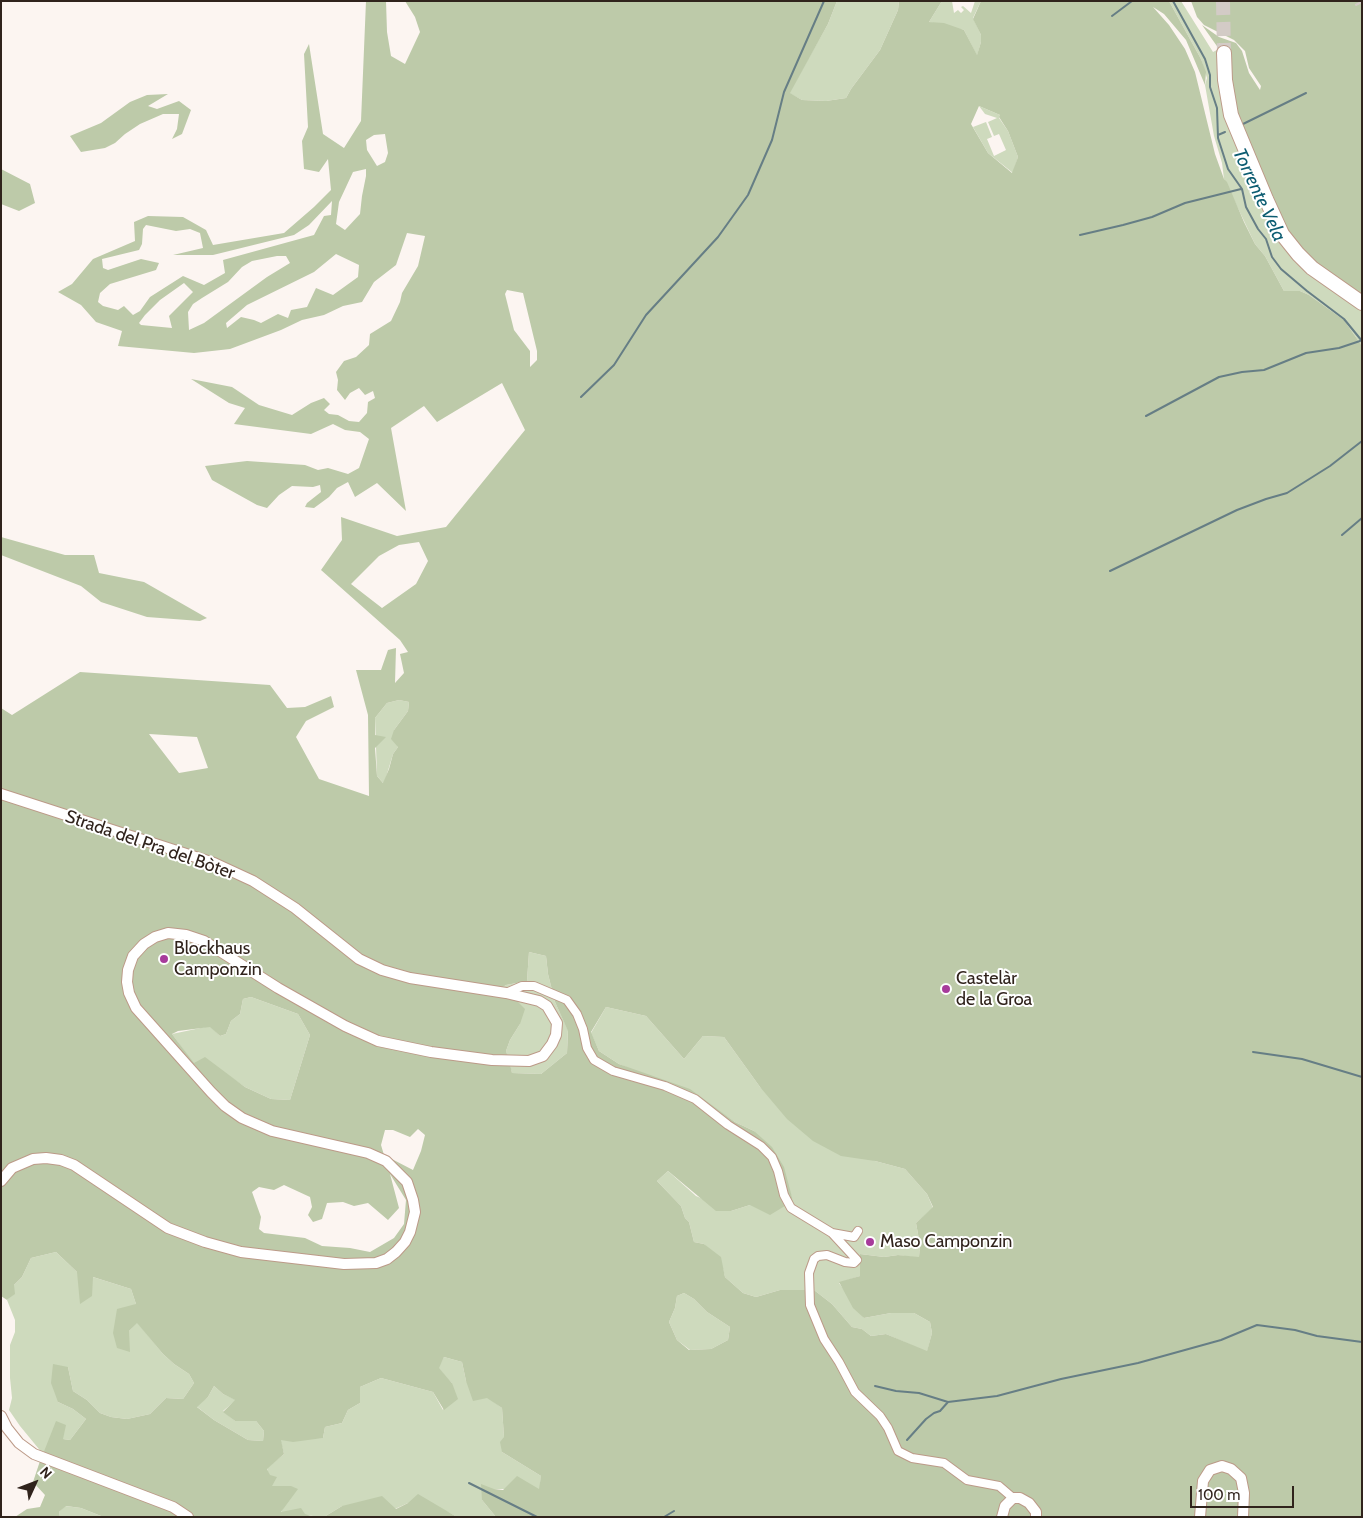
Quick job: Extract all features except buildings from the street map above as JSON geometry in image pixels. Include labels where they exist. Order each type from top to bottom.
[{"type":"highway","points":[[1224,53],[1225,80],[1232,115],[1276,223],[1289,244],[1312,268],[1362,302]]},
{"type":"main road","name":"Strada del Pra del Bòter","points":[[1,794],[214,863],[252,881],[295,908],[359,959],[382,970],[410,978],[506,993],[539,1001],[547,1006],[556,1024],[552,1044],[544,1056],[529,1061],[492,1060],[431,1052],[378,1041],[345,1026],[278,988],[204,941],[186,935],[168,933],[155,937],[144,944],[133,956],[126,982],[136,1008],[225,1106],[242,1118],[272,1131],[377,1157],[386,1161],[400,1173],[407,1182],[411,1192],[415,1212],[410,1232],[405,1242],[387,1259],[376,1263],[344,1264],[241,1252],[205,1242],[168,1228],[74,1165],[61,1160],[46,1158],[28,1161],[12,1168],[1,1181]]},
{"type":"main road","points":[[1,1416],[7,1428],[19,1442],[34,1454],[173,1507],[188,1517]]},
{"type":"main road","points":[[1200,1517],[1203,1481],[1210,1470],[1222,1466],[1231,1469],[1241,1478],[1244,1493],[1243,1517]]},
{"type":"main road","points":[[1002,1517],[1005,1506],[1013,1498],[1020,1498],[1029,1503],[1036,1512],[1036,1517]]},
{"type":"street","points":[[506,993],[522,986],[534,986],[567,1000],[577,1014],[583,1029],[587,1048],[594,1060],[613,1071],[665,1086],[694,1099],[728,1125],[761,1146],[772,1157],[778,1171],[784,1196],[791,1208],[832,1234],[855,1255],[857,1260],[854,1264],[823,1255],[814,1260],[808,1273],[810,1305],[824,1339],[855,1392],[880,1416],[888,1428],[898,1451],[912,1458],[944,1464],[967,1480],[998,1486],[1013,1498]]},
{"type":"street","points":[[832,1234],[838,1233],[854,1237],[858,1231]]},
{"type":"green space","points":[[366,1],[386,1],[387,32],[391,56],[405,64],[420,32],[415,17],[405,1],[837,1],[828,24],[790,93],[802,100],[826,101],[846,98],[880,50],[898,10],[899,1],[942,1],[929,22],[944,23],[964,30],[977,55],[981,35],[973,19],[981,1],[1169,1],[1201,59],[1206,72],[1205,85],[1186,40],[1164,14],[1153,7],[1169,25],[1185,49],[1195,72],[1215,154],[1224,179],[1255,244],[1265,256],[1284,291],[1300,291],[1309,295],[1344,320],[1362,346],[1362,1517],[496,1517],[482,1500],[481,1484],[503,1490],[517,1476],[539,1489],[541,1476],[502,1452],[500,1442],[504,1437],[502,1408],[487,1398],[473,1401],[462,1362],[444,1357],[439,1368],[452,1383],[458,1399],[444,1410],[433,1392],[381,1378],[360,1387],[360,1403],[348,1410],[342,1423],[325,1427],[323,1438],[293,1442],[281,1440],[284,1454],[267,1469],[270,1475],[277,1477],[272,1486],[291,1486],[298,1489],[281,1512],[301,1508],[305,1514],[314,1517],[194,1517],[186,1509],[43,1454],[56,1421],[66,1425],[63,1439],[70,1440],[86,1419],[73,1409],[58,1402],[51,1383],[53,1364],[68,1367],[73,1391],[87,1400],[100,1413],[111,1417],[127,1419],[150,1414],[166,1398],[183,1399],[194,1383],[189,1374],[163,1354],[137,1323],[129,1331],[130,1352],[117,1348],[113,1333],[117,1309],[136,1304],[131,1289],[93,1277],[92,1296],[80,1304],[77,1272],[56,1252],[31,1258],[22,1277],[14,1285],[15,1294],[7,1300],[1,1296],[1,1187],[14,1171],[34,1163],[60,1163],[204,1246],[377,1267],[414,1233],[410,1180],[388,1157],[273,1128],[244,1115],[227,1103],[139,1006],[130,982],[136,958],[146,947],[157,940],[168,937],[177,937],[202,944],[344,1030],[510,1064],[512,1073],[541,1074],[567,1053],[568,1031],[555,1002],[546,956],[529,952],[527,981],[506,985],[500,989],[410,974],[383,967],[361,956],[254,878],[1,791],[1,708],[12,715],[80,672],[270,685],[287,708],[305,707],[331,696],[334,707],[306,721],[296,737],[319,779],[369,796],[368,715],[356,670],[381,670],[388,650],[396,648],[395,683],[404,673],[400,654],[408,652],[400,640],[321,570],[342,540],[341,517],[397,536],[446,527],[525,430],[502,383],[437,422],[424,406],[391,428],[406,511],[377,483],[355,497],[348,482],[337,488],[329,497],[314,508],[305,507],[307,503],[321,492],[320,485],[313,487],[292,486],[279,495],[267,508],[257,505],[212,480],[205,466],[247,461],[305,465],[318,470],[328,468],[348,474],[359,468],[369,439],[360,432],[345,430],[333,424],[311,434],[234,424],[245,408],[229,403],[191,379],[232,387],[259,405],[292,415],[311,403],[324,398],[330,404],[324,410],[329,414],[338,415],[349,421],[359,422],[367,413],[368,402],[375,398],[373,391],[365,395],[359,388],[350,393],[345,400],[337,390],[338,380],[336,372],[344,361],[356,357],[369,345],[370,334],[391,321],[402,293],[418,266],[425,236],[407,233],[396,265],[374,282],[362,302],[343,306],[324,315],[302,320],[230,349],[194,353],[118,346],[122,331],[96,322],[81,305],[58,292],[72,284],[93,259],[135,241],[134,222],[148,216],[183,217],[206,230],[213,245],[284,233],[314,207],[331,190],[328,159],[319,172],[304,169],[302,141],[308,127],[304,54],[309,44],[323,134],[344,148],[361,121]],"holes":[[[979,106],[1000,115],[999,117],[1008,131],[1018,157],[1012,173],[988,153],[971,124]],[[385,134],[388,153],[385,162],[377,166],[367,150],[366,140],[374,135]],[[366,169],[360,214],[345,230],[336,224],[339,202],[353,172]],[[332,201],[331,215],[324,216],[314,235],[223,260],[225,273],[204,285],[183,276],[150,297],[140,311],[133,315],[124,306],[118,310],[103,306],[98,302],[100,293],[110,284],[156,270],[159,263],[141,259],[108,270],[103,268],[102,259],[139,250],[142,244],[143,229],[146,225],[176,231],[190,229],[200,233],[203,248],[173,255],[213,255],[294,235],[309,225]],[[336,254],[359,265],[358,277],[333,295],[316,288],[307,307],[291,310],[288,318],[278,314],[261,323],[241,317],[227,328],[226,323],[247,305],[314,272]],[[277,256],[286,256],[290,263],[267,277],[204,323],[189,330],[188,312],[193,304],[228,282],[242,267],[252,261]],[[184,283],[193,292],[169,316],[172,328],[141,325],[139,323],[160,300]],[[507,290],[523,293],[537,351],[537,360],[530,367],[530,351],[514,330],[505,294]],[[419,542],[428,561],[416,584],[382,608],[351,584],[379,556],[399,545]],[[399,700],[409,702],[408,711],[394,730],[391,739],[398,747],[393,754],[383,783],[377,776],[375,748],[386,737],[375,735],[375,718],[387,703]],[[149,734],[197,737],[208,768],[179,773]],[[251,997],[298,1014],[310,1035],[290,1100],[271,1099],[245,1087],[205,1057],[194,1063],[172,1034],[178,1031],[210,1027],[220,1036],[226,1034],[231,1021],[240,1014],[243,999]],[[606,1007],[646,1016],[684,1059],[703,1036],[724,1037],[760,1087],[787,1119],[813,1141],[841,1156],[875,1161],[905,1169],[927,1194],[933,1207],[916,1223],[920,1245],[919,1257],[898,1255],[884,1257],[860,1254],[860,1276],[839,1282],[853,1308],[864,1318],[891,1313],[914,1313],[930,1322],[932,1333],[927,1351],[886,1334],[871,1336],[862,1329],[852,1327],[832,1304],[814,1290],[780,1290],[756,1297],[743,1293],[725,1277],[721,1257],[704,1244],[694,1242],[689,1222],[685,1218],[681,1206],[657,1181],[668,1171],[716,1211],[731,1211],[750,1205],[770,1215],[793,1201],[784,1167],[772,1147],[754,1131],[735,1122],[690,1089],[619,1064],[599,1051],[591,1032]],[[418,1129],[425,1135],[413,1170],[384,1155],[381,1145],[385,1130],[393,1130],[410,1137]],[[684,1293],[694,1299],[707,1312],[730,1327],[728,1340],[711,1349],[689,1350],[677,1340],[669,1322],[675,1308],[677,1296]],[[214,1386],[223,1394],[235,1400],[223,1412],[235,1421],[256,1421],[264,1431],[263,1441],[248,1440],[214,1420],[197,1407],[208,1397]]]},
{"type":"green space","points":[[837,1],[899,1],[898,10],[880,50],[846,98],[826,101],[802,100],[789,93],[828,24]]},
{"type":"green space","points":[[942,1],[952,1],[954,13],[958,10],[961,13],[964,10],[961,7],[963,6],[971,13],[975,1],[981,1],[973,18],[981,35],[977,56],[964,30],[929,22]]},
{"type":"green space","points":[[1169,1],[1181,1],[1213,52],[1219,49],[1220,68],[1362,309],[1362,346],[1344,320],[1309,295],[1300,291],[1284,291],[1265,256],[1255,244],[1224,179],[1205,85],[1207,78],[1201,59]]},
{"type":"green space","points":[[1191,1],[1362,1],[1362,296],[1319,268],[1286,230],[1234,109],[1226,48],[1219,43],[1219,49],[1202,25],[1219,37],[1236,43],[1242,51],[1249,73],[1260,90],[1261,86],[1249,68],[1245,51],[1234,40],[1204,25],[1197,17]]},
{"type":"green space","points":[[168,94],[148,106],[157,109],[179,101],[191,110],[182,134],[172,139],[177,129],[179,114],[163,114],[140,124],[115,143],[105,148],[81,152],[70,136],[101,123],[130,102],[147,95]]},
{"type":"green space","points":[[979,106],[1000,115],[999,118],[1008,131],[1018,157],[1013,173],[988,153],[973,127],[986,122],[992,137],[987,139],[994,156],[1006,150],[999,134],[994,136],[988,122],[997,118],[985,114]]},
{"type":"green space","points":[[1,169],[30,184],[35,203],[19,211],[1,204]]},
{"type":"green space","points":[[1,537],[65,555],[94,555],[99,573],[144,582],[207,618],[200,621],[147,617],[101,602],[81,586],[1,555]]},
{"type":"green space","points":[[399,700],[409,702],[408,711],[394,730],[398,747],[393,754],[384,784],[377,776],[375,718],[387,703]]},
{"type":"green space","points":[[1,798],[213,866],[251,884],[293,910],[357,962],[517,1001],[525,1009],[520,1024],[510,1040],[506,1051],[508,1057],[431,1049],[379,1038],[347,1024],[177,930],[130,954],[126,994],[241,1121],[367,1156],[385,1163],[404,1183],[412,1212],[407,1231],[394,1250],[376,1260],[344,1261],[241,1249],[206,1239],[169,1225],[76,1163],[46,1155],[1,1175]],"holes":[[[390,1174],[406,1200],[404,1224],[394,1238],[370,1252],[322,1246],[305,1238],[264,1233],[259,1229],[261,1217],[252,1192],[259,1187],[274,1190],[284,1185],[310,1197],[312,1207],[308,1215],[313,1222],[322,1219],[327,1203],[343,1202],[354,1206],[368,1203],[388,1220],[399,1208]]]},
{"type":"green space","points":[[529,952],[546,956],[555,1002],[568,1030],[567,1053],[541,1074],[512,1073],[506,1051],[510,1040],[520,1024],[491,994],[506,985],[527,981]]},
{"type":"green space","points":[[251,997],[298,1014],[310,1035],[290,1100],[271,1099],[245,1087],[226,1074],[194,1064],[172,1034],[210,1026],[220,1036],[226,1034],[231,1021],[240,1014],[243,999]]},
{"type":"green space","points":[[606,1007],[646,1016],[684,1059],[703,1036],[724,1037],[760,1087],[875,1161],[905,1169],[927,1194],[933,1208],[916,1223],[920,1245],[919,1258],[898,1255],[884,1257],[860,1254],[860,1276],[839,1283],[864,1318],[891,1313],[914,1313],[930,1322],[932,1333],[927,1352],[886,1334],[871,1336],[862,1329],[852,1327],[832,1304],[814,1290],[780,1290],[756,1297],[743,1293],[725,1277],[723,1269],[704,1244],[694,1242],[689,1222],[685,1218],[681,1206],[657,1181],[668,1171],[696,1196],[731,1211],[750,1205],[793,1201],[788,1186],[754,1131],[735,1122],[702,1099],[619,1064],[599,1051],[591,1033]]},
{"type":"green space","points":[[56,1252],[77,1272],[131,1289],[136,1304],[129,1331],[137,1322],[163,1354],[189,1374],[194,1383],[183,1399],[166,1398],[150,1414],[127,1419],[111,1417],[100,1413],[87,1400],[73,1391],[68,1367],[58,1402],[73,1409],[86,1419],[70,1440],[63,1439],[43,1454],[9,1410],[12,1398],[10,1345],[15,1332],[15,1320],[7,1300],[14,1294],[14,1285],[22,1277],[31,1258]]},
{"type":"green space","points":[[684,1293],[694,1299],[707,1312],[730,1327],[728,1340],[711,1349],[690,1350],[677,1340],[669,1322],[675,1308],[677,1296]]},
{"type":"green space","points":[[444,1357],[462,1362],[466,1381],[502,1408],[504,1437],[502,1452],[541,1476],[540,1489],[494,1489],[482,1500],[496,1517],[457,1517],[448,1512],[408,1503],[395,1509],[342,1506],[324,1517],[281,1513],[291,1486],[272,1487],[267,1468],[284,1454],[280,1439],[323,1438],[325,1427],[342,1423],[348,1410],[360,1403],[360,1387],[381,1378],[433,1392],[443,1410],[452,1383],[438,1368]]},
{"type":"green space","points":[[214,1386],[223,1394],[236,1400],[223,1411],[235,1421],[256,1421],[264,1431],[263,1441],[248,1440],[214,1420],[196,1406],[208,1397]]},
{"type":"green space","points":[[40,1461],[160,1506],[184,1517],[101,1516],[81,1508],[66,1506],[59,1512],[60,1517],[15,1517],[27,1509],[40,1507],[45,1495],[33,1482]]},
{"type":"green space","points":[[418,1494],[457,1517],[324,1517],[342,1506],[382,1496],[396,1509],[408,1503]]},
{"type":"green space","points":[[65,1506],[81,1508],[101,1516],[115,1515],[122,1517],[60,1517],[59,1512]]},
{"type":"waterway","points":[[581,397],[614,365],[646,315],[718,237],[748,195],[772,140],[784,92],[824,1]]},
{"type":"waterway","points":[[1112,16],[1132,1]]},
{"type":"waterway","name":"Torrente Vela","points":[[1173,1],[1205,59],[1210,75],[1210,87],[1217,108],[1218,138],[1228,169],[1242,189],[1246,207],[1266,239],[1272,257],[1281,269],[1344,319],[1362,341]]},
{"type":"waterway","points":[[1241,125],[1306,93]]},
{"type":"waterway","name":"Torrente Vela","points":[[1218,135],[1225,132]]},
{"type":"waterway","points":[[1080,235],[1152,217],[1185,203],[1241,189]]},
{"type":"waterway","points":[[1146,416],[1219,377],[1264,370],[1306,353],[1339,348],[1360,341]]},
{"type":"waterway","points":[[1110,571],[1237,510],[1287,493],[1330,466],[1362,441]]},
{"type":"waterway","points":[[1342,535],[1362,518]]},
{"type":"waterway","points":[[1253,1052],[1302,1059],[1362,1077]]},
{"type":"waterway","points":[[875,1386],[896,1391],[919,1393],[948,1402],[997,1396],[1061,1379],[1138,1363],[1221,1340],[1257,1325],[1362,1342]]},
{"type":"waterway","points":[[907,1440],[926,1419],[940,1411],[948,1402]]},
{"type":"waterway","points":[[469,1483],[537,1517]]},
{"type":"waterway","points":[[664,1517],[674,1511]]},
{"type":"tunnel","points":[[1223,1],[1224,53]]},
{"type":"place","name":"Blockhaus Camponzin","points":[[164,959]]},
{"type":"place","name":"Castelàr de la Groa","points":[[946,989]]},
{"type":"place","name":"Maso Camponzin","points":[[870,1242]]}]
